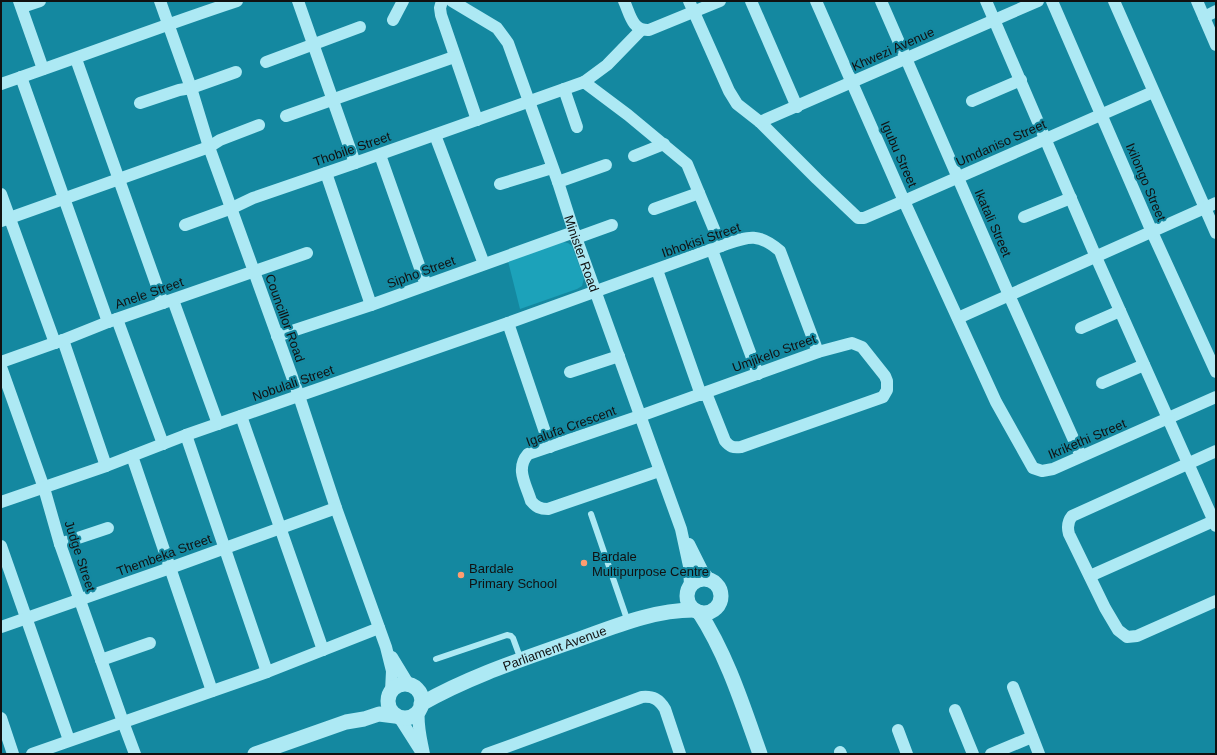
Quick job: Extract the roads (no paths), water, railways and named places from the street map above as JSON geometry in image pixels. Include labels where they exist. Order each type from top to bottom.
[{"type":"street","points":[[40,1],[21,4],[43,69]]},
{"type":"street","name":"Councillor Road","points":[[160,1],[191,88],[209,147],[299,396],[336,508],[386,647],[392,671],[390,693]]},
{"type":"street","points":[[1,84],[237,1]]},
{"type":"street","points":[[298,1],[355,163]]},
{"type":"street","points":[[393,20],[403,1]]},
{"type":"street","points":[[442,1],[440,8],[441,15],[477,120]]},
{"type":"street","name":"Minister Road","points":[[452,1],[491,24],[501,32],[508,43],[558,182],[595,292],[681,530],[702,570],[710,580]]},
{"type":"street","points":[[624,1],[633,22],[638,29],[641,30],[649,30],[694,13],[720,1]]},
{"type":"street","points":[[689,1],[732,97],[737,104],[760,122]]},
{"type":"street","points":[[751,1],[797,107]]},
{"type":"street","name":"Igubu Street","points":[[816,1],[904,201],[958,318]]},
{"type":"street","name":"Ikatali Street","points":[[881,1],[1081,456]]},
{"type":"street","points":[[986,1],[1096,257],[1215,522],[1090,576]]},
{"type":"street","name":"Khwezi Avenue","points":[[760,122],[1038,1]]},
{"type":"street","name":"Ixilongo Street","points":[[1052,1],[1152,232],[1216,372]]},
{"type":"street","points":[[1114,1],[1216,233]]},
{"type":"street","points":[[1197,1],[1216,45]]},
{"type":"street","points":[[1204,17],[1216,11]]},
{"type":"street","points":[[266,62],[360,27]]},
{"type":"street","name":"Thobile Street","points":[[184,225],[232,208],[253,198],[380,155],[584,82],[607,65],[641,30]]},
{"type":"street","points":[[286,116],[454,56]]},
{"type":"street","points":[[76,58],[118,179],[218,424]]},
{"type":"street","points":[[140,102],[179,90],[191,88],[236,72]]},
{"type":"street","points":[[21,77],[64,199],[163,444]]},
{"type":"street","points":[[972,101],[1021,80]]},
{"type":"street","points":[[584,82],[628,115],[687,164],[699,193],[758,374]]},
{"type":"street","points":[[564,89],[577,127]]},
{"type":"street","name":"Umdaniso Street","points":[[760,122],[853,215],[860,218],[958,178],[1153,92]]},
{"type":"street","points":[[5,219],[209,147],[220,140],[259,125]]},
{"type":"street","points":[[435,135],[484,264]]},
{"type":"street","points":[[634,156],[664,144]]},
{"type":"street","points":[[380,155],[426,285]]},
{"type":"street","points":[[558,182],[606,165]]},
{"type":"street","points":[[500,184],[552,168]]},
{"type":"street","points":[[326,173],[372,305]]},
{"type":"street","points":[[654,209],[699,193]]},
{"type":"street","points":[[1,194],[5,219],[59,342],[106,466]]},
{"type":"street","points":[[1024,217],[1071,198]]},
{"type":"street","points":[[958,318],[1216,203]]},
{"type":"street","name":"Sipho Street","points":[[277,336],[372,305],[484,264],[575,235],[612,225]]},
{"type":"street","name":"Ibhokisi Street","points":[[595,292],[717,248],[751,237],[758,238],[771,243],[780,251],[818,352]]},
{"type":"street","name":"Anele Street","points":[[1,362],[168,301],[307,253]]},
{"type":"street","points":[[657,270],[703,394]]},
{"type":"street","name":"Nobulali Street","points":[[1,502],[106,466],[186,435],[595,292]]},
{"type":"street","points":[[1081,328],[1120,311]]},
{"type":"street","name":"Ikrikethi Street","points":[[958,318],[996,402],[1033,468],[1042,472],[1053,469],[1216,397]]},
{"type":"street","points":[[508,323],[550,447]]},
{"type":"street","name":"Umjikelo Street","points":[[640,416],[818,352],[848,344],[862,347],[887,381],[887,390],[883,397],[740,447],[733,448],[725,441],[703,394]]},
{"type":"street","points":[[570,372],[618,356]]},
{"type":"street","points":[[1102,383],[1144,365]]},
{"type":"street","name":"Judge Street","points":[[1,366],[44,488],[60,544],[135,754]]},
{"type":"street","points":[[241,416],[323,650]]},
{"type":"street","name":"Igalufa Crescent","points":[[640,416],[528,454],[521,466],[521,471],[532,501],[538,508],[543,509],[548,509],[659,471]]},
{"type":"street","points":[[186,435],[267,672]]},
{"type":"street","points":[[1216,451],[1072,516],[1068,524],[1069,534],[1105,608],[1118,630],[1127,637],[1137,636],[1216,600]]},
{"type":"street","points":[[132,456],[212,691]]},
{"type":"street","name":"Thembeka Street","points":[[1,627],[225,549],[336,508]]},
{"type":"street","points":[[60,544],[108,528]]},
{"type":"street","name":"Minister Road","points":[[681,530],[689,566],[689,588]]},
{"type":"street","points":[[1,546],[70,740]]},
{"type":"street","points":[[726,662],[719,625],[718,604],[721,596],[719,588],[710,580],[699,579],[689,588],[688,601],[707,623],[726,662],[760,754]]},
{"type":"street","name":"Parliament Avenue","points":[[634,620],[680,597],[689,588]]},
{"type":"street","points":[[697,611],[710,611],[718,604]]},
{"type":"street","name":"Parliament Avenue","points":[[420,707],[469,680],[634,620],[673,611],[697,611]]},
{"type":"street","points":[[32,754],[267,672],[379,628]]},
{"type":"street","points":[[101,660],[150,643]]},
{"type":"street","name":"Councillor Road","points":[[386,647],[412,686]]},
{"type":"street","name":"Parliament Avenue","points":[[412,686],[432,687],[469,680]]},
{"type":"street","points":[[346,722],[362,712],[369,710],[399,685],[412,686],[420,695],[418,722],[423,754]]},
{"type":"street","points":[[1012,687],[1039,754]]},
{"type":"street","points":[[390,693],[389,707],[397,716],[423,754]]},
{"type":"street","points":[[494,753],[642,697],[649,697],[655,698],[661,702],[665,709],[680,754]]},
{"type":"street","points":[[255,754],[346,722],[364,719],[379,714],[408,718],[417,714],[420,707]]},
{"type":"street","points":[[955,710],[973,754]]},
{"type":"street","points":[[1,718],[14,754]]},
{"type":"street","points":[[898,730],[908,754]]},
{"type":"street","points":[[991,754],[1032,737]]},
{"type":"lane","points":[[591,514],[634,620]]},
{"type":"lane","points":[[436,659],[507,635],[513,638],[521,660]]},
{"type":"place","name":"Bardale Multipurpose Centre","points":[[584,563]]},
{"type":"place","name":"Bardale Primary School","points":[[461,575]]}]
